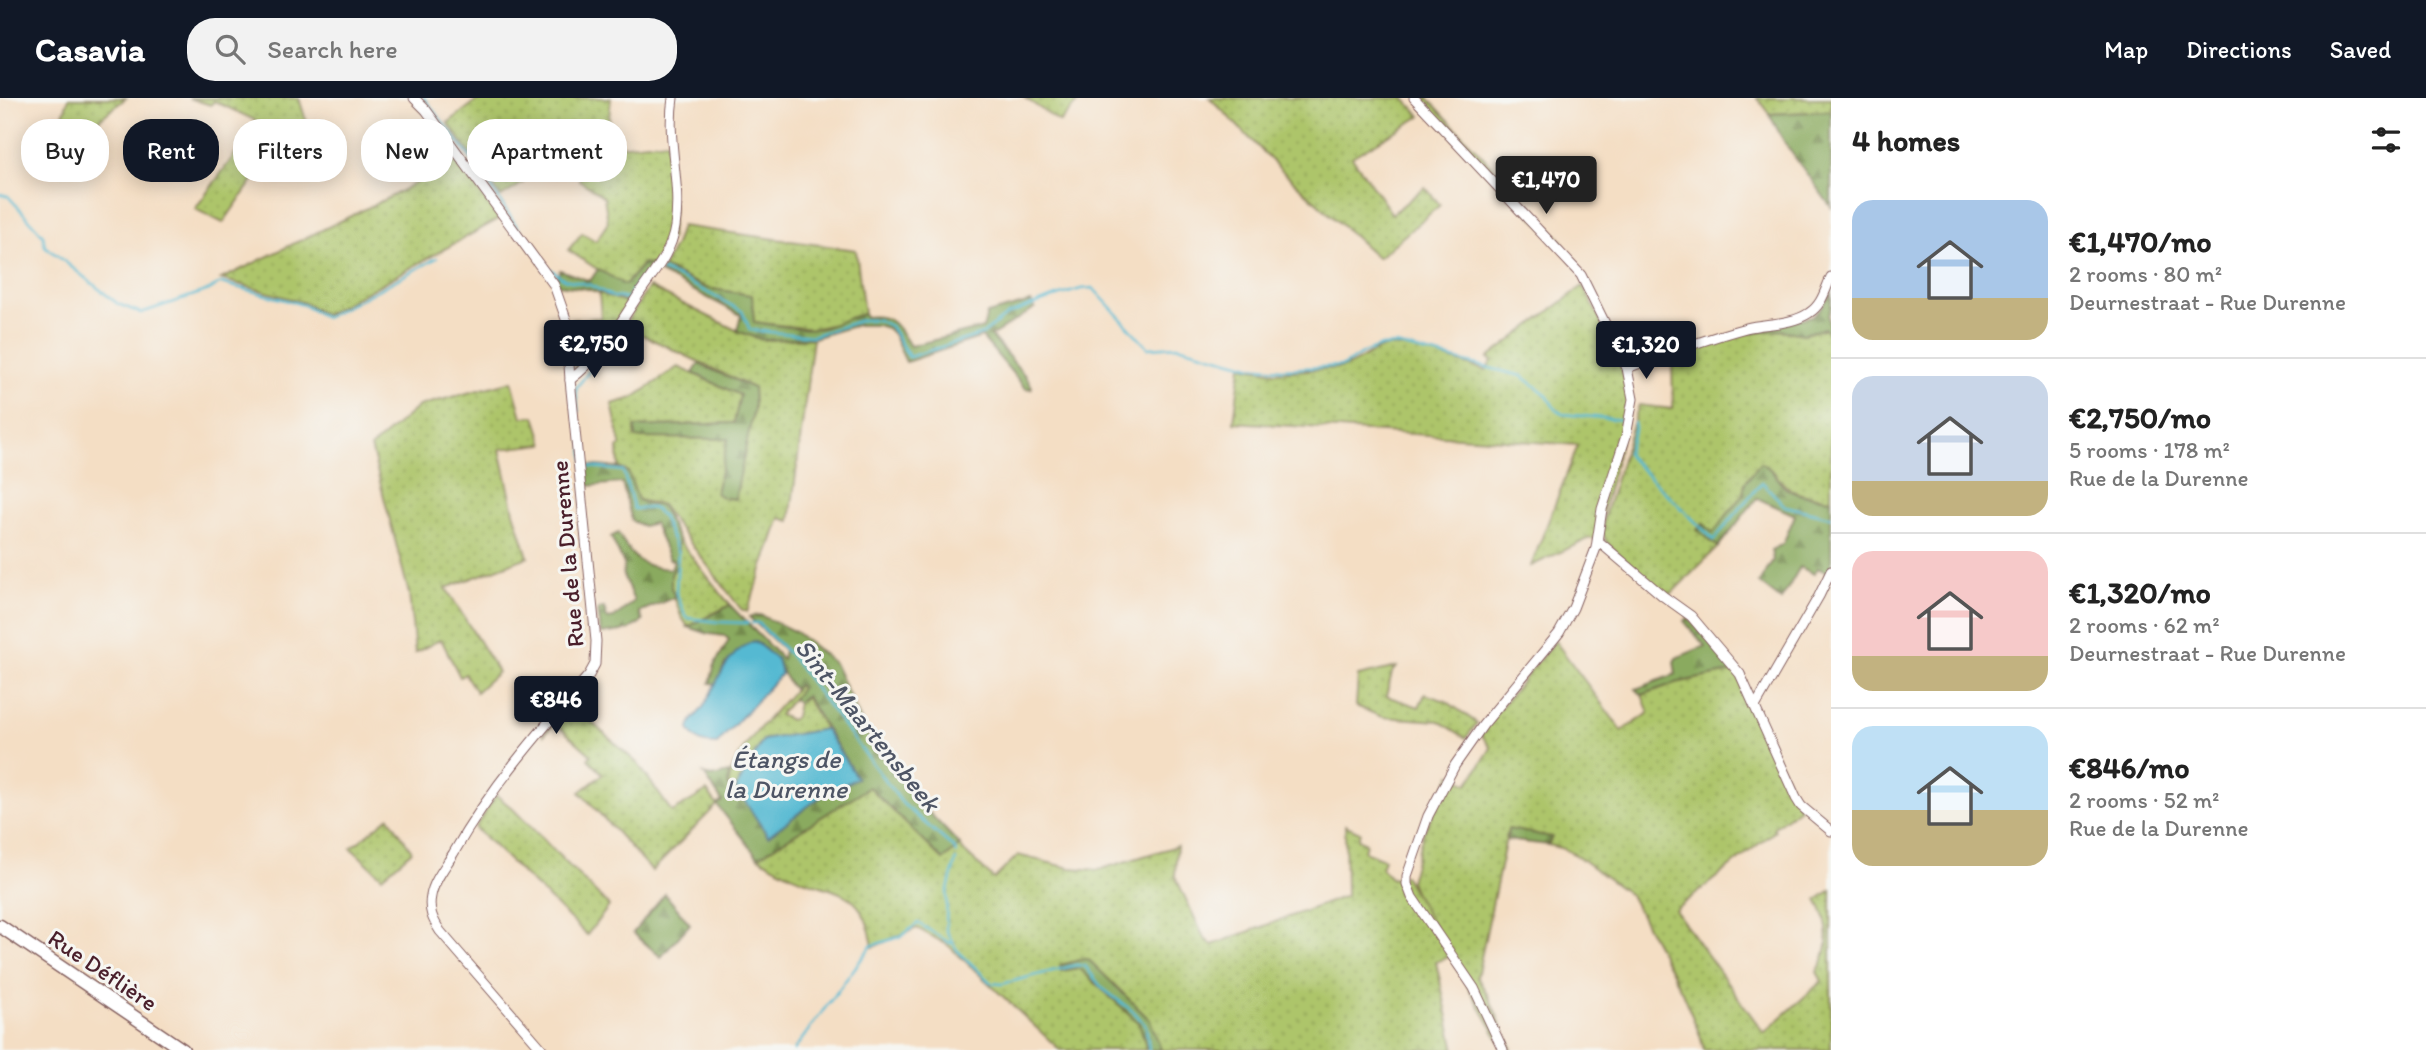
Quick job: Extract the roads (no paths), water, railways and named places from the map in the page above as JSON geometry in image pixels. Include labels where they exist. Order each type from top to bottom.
[{"type":"street","name":"Rue de la Durenne","points":[[414,98],[426,110],[554,285],[566,319],[596,641],[595,664],[589,675],[511,765],[476,813],[438,879],[431,894],[430,908],[440,931],[542,1050]]},
{"type":"street","points":[[570,380],[611,339],[651,279],[671,241],[676,204],[670,125],[673,98]]},
{"type":"street","points":[[1414,98],[1581,275],[1627,368],[1633,387],[1632,410],[1602,509],[1598,541],[1573,608],[1564,625],[1483,724],[1449,774],[1428,816],[1407,876],[1412,897],[1474,988],[1503,1050]]},
{"type":"street","points":[[1627,368],[1708,338],[1753,326],[1799,319],[1812,312],[1822,300],[1831,277]]},
{"type":"street","points":[[1598,541],[1690,616],[1745,681],[1796,798],[1801,806],[1831,831]]},
{"type":"street","points":[[1756,705],[1831,571]]},
{"type":"street","points":[[1745,681],[1754,684],[1769,681]]},
{"type":"street","name":"Rue Déflière","points":[[0,926],[183,1050]]},
{"type":"water","name":"Étangs de la Durenne","points":[[754,641],[777,659],[781,674],[717,744],[700,741],[689,729],[691,722],[704,706],[736,652]]},
{"type":"water","name":"Étangs de la Durenne","points":[[825,729],[857,778],[819,798],[768,836],[736,788],[763,740]]},
{"type":"waterway","points":[[424,98],[476,165],[524,237]]},
{"type":"waterway","points":[[0,194],[8,196],[43,235],[45,246],[118,304],[141,313],[209,290],[221,283],[304,305],[325,318],[437,258]]},
{"type":"waterway","points":[[545,265],[564,279],[590,285],[613,297],[631,299]]},
{"type":"waterway","points":[[662,271],[742,311],[750,330],[812,336],[862,320],[878,320],[890,326],[909,357],[983,334],[1007,315],[1051,298],[1093,288],[1148,348],[1178,346],[1250,366],[1281,369],[1343,366],[1363,353],[1382,346],[1396,345],[1522,376],[1546,394],[1555,409],[1563,414],[1623,420]]},
{"type":"waterway","points":[[628,297],[639,280],[649,273]]},
{"type":"waterway","points":[[578,411],[576,388],[602,355]]},
{"type":"waterway","points":[[1634,423],[1635,428],[1627,453],[1629,457],[1714,540],[1762,482],[1785,506],[1831,517]]},
{"type":"waterway","points":[[582,438],[585,466],[623,471],[634,509],[651,508],[662,516],[678,553],[676,593],[685,615],[688,618],[719,622],[748,623]]},
{"type":"waterway","name":"Sint-Maartensbeek","points":[[752,623],[758,623],[789,654],[903,804],[955,849],[956,854]]},
{"type":"waterway","points":[[956,860],[947,893],[946,930],[957,950],[991,983],[1002,984],[1076,965],[1085,966],[1102,988],[1135,1013],[1146,1026],[1149,1050]]},
{"type":"waterway","points":[[794,1050],[871,946],[902,936],[918,923],[950,943],[953,942]]}]
